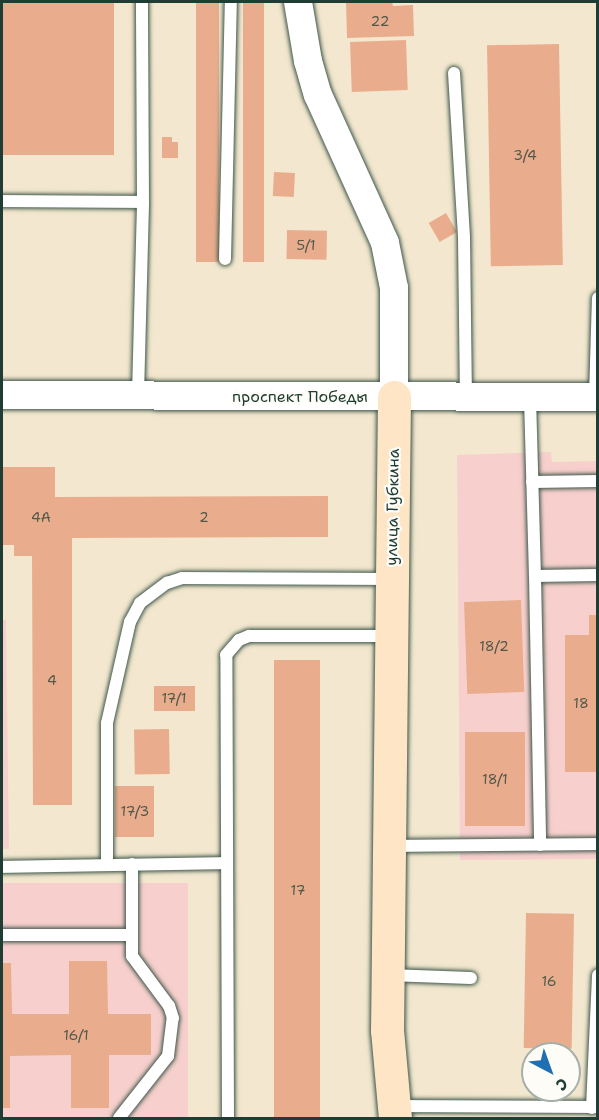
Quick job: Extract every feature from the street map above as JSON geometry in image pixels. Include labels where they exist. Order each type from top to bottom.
[{"type":"main road","name":"улица Губкина","points":[[388,1114],[388,846],[394,398]]},
{"type":"street","name":"улица Губкина","points":[[298,2],[308,61],[318,95],[385,243],[394,288],[394,398]]},
{"type":"street","name":"проспект Победы","points":[[2,395],[530,399],[596,397]]},
{"type":"lane","points":[[138,396],[143,202],[142,2]]},
{"type":"lane","points":[[225,259],[231,2]]},
{"type":"lane","points":[[454,73],[464,237],[466,398]]},
{"type":"lane","points":[[2,201],[143,202]]},
{"type":"lane","points":[[596,397],[597,298]]},
{"type":"lane","points":[[530,399],[531,482],[536,576],[540,845]]},
{"type":"lane","points":[[531,482],[597,481]]},
{"type":"lane","points":[[536,576],[597,575]]},
{"type":"lane","points":[[107,864],[107,723],[130,622],[140,603],[167,583],[182,578],[392,579]]},
{"type":"lane","points":[[228,1119],[226,655],[231,646],[249,636],[392,636]]},
{"type":"lane","points":[[388,846],[597,844]]},
{"type":"lane","points":[[2,867],[226,863]]},
{"type":"lane","points":[[119,1119],[168,1056],[173,1018],[169,1006],[132,956],[132,864]]},
{"type":"lane","points":[[2,935],[132,935]]},
{"type":"lane","points":[[387,975],[471,978]]},
{"type":"lane","points":[[388,1114],[518,1113],[595,1107],[597,975]]},
{"type":"shaded area","points":[[551,452],[552,462],[597,461],[597,859],[460,860],[457,455]]},
{"type":"shaded area","points":[[2,620],[6,620],[9,849],[2,849]]},
{"type":"shaded area","points":[[2,883],[188,883],[188,1118],[2,1118]]},
{"type":"building","points":[[2,2],[114,2],[114,155],[2,155]]},
{"type":"building","points":[[196,2],[219,2],[219,262],[196,262]]},
{"type":"building","points":[[243,2],[264,2],[264,262],[243,262]]},
{"type":"building","points":[[346,2],[392,2],[393,6],[413,5],[414,36],[347,38]]},
{"type":"building","points":[[406,40],[408,90],[352,92],[350,42]]},
{"type":"building","points":[[559,44],[563,265],[491,266],[487,45]]},
{"type":"building","points":[[162,137],[172,137],[172,142],[178,142],[178,158],[162,158]]},
{"type":"building","points":[[274,172],[295,173],[294,197],[273,196]]},
{"type":"building","points":[[446,213],[457,232],[440,242],[429,223]]},
{"type":"building","points":[[287,230],[327,231],[326,260],[286,259]]},
{"type":"building","points":[[2,467],[55,467],[55,497],[328,496],[328,537],[72,538],[72,805],[33,805],[32,556],[14,556],[14,545],[2,545]]},
{"type":"building","points":[[521,600],[524,692],[467,694],[464,602]]},
{"type":"building","points":[[589,615],[598,615],[598,772],[565,772],[565,635],[589,635]]},
{"type":"building","points":[[274,660],[320,660],[320,1118],[274,1118]]},
{"type":"building","points":[[154,686],[195,686],[195,711],[154,711]]},
{"type":"building","points":[[169,729],[170,774],[135,775],[134,730]]},
{"type":"building","points":[[465,732],[525,732],[525,826],[465,826]]},
{"type":"building","points":[[115,786],[154,786],[154,837],[115,837]]},
{"type":"building","points":[[526,913],[574,914],[572,1042],[524,1042]]},
{"type":"building","points":[[69,961],[107,961],[108,1014],[151,1014],[151,1055],[109,1055],[109,1108],[71,1108],[71,1055],[10,1056],[10,1108],[2,1108],[2,963],[11,963],[12,1014],[69,1014]]}]
